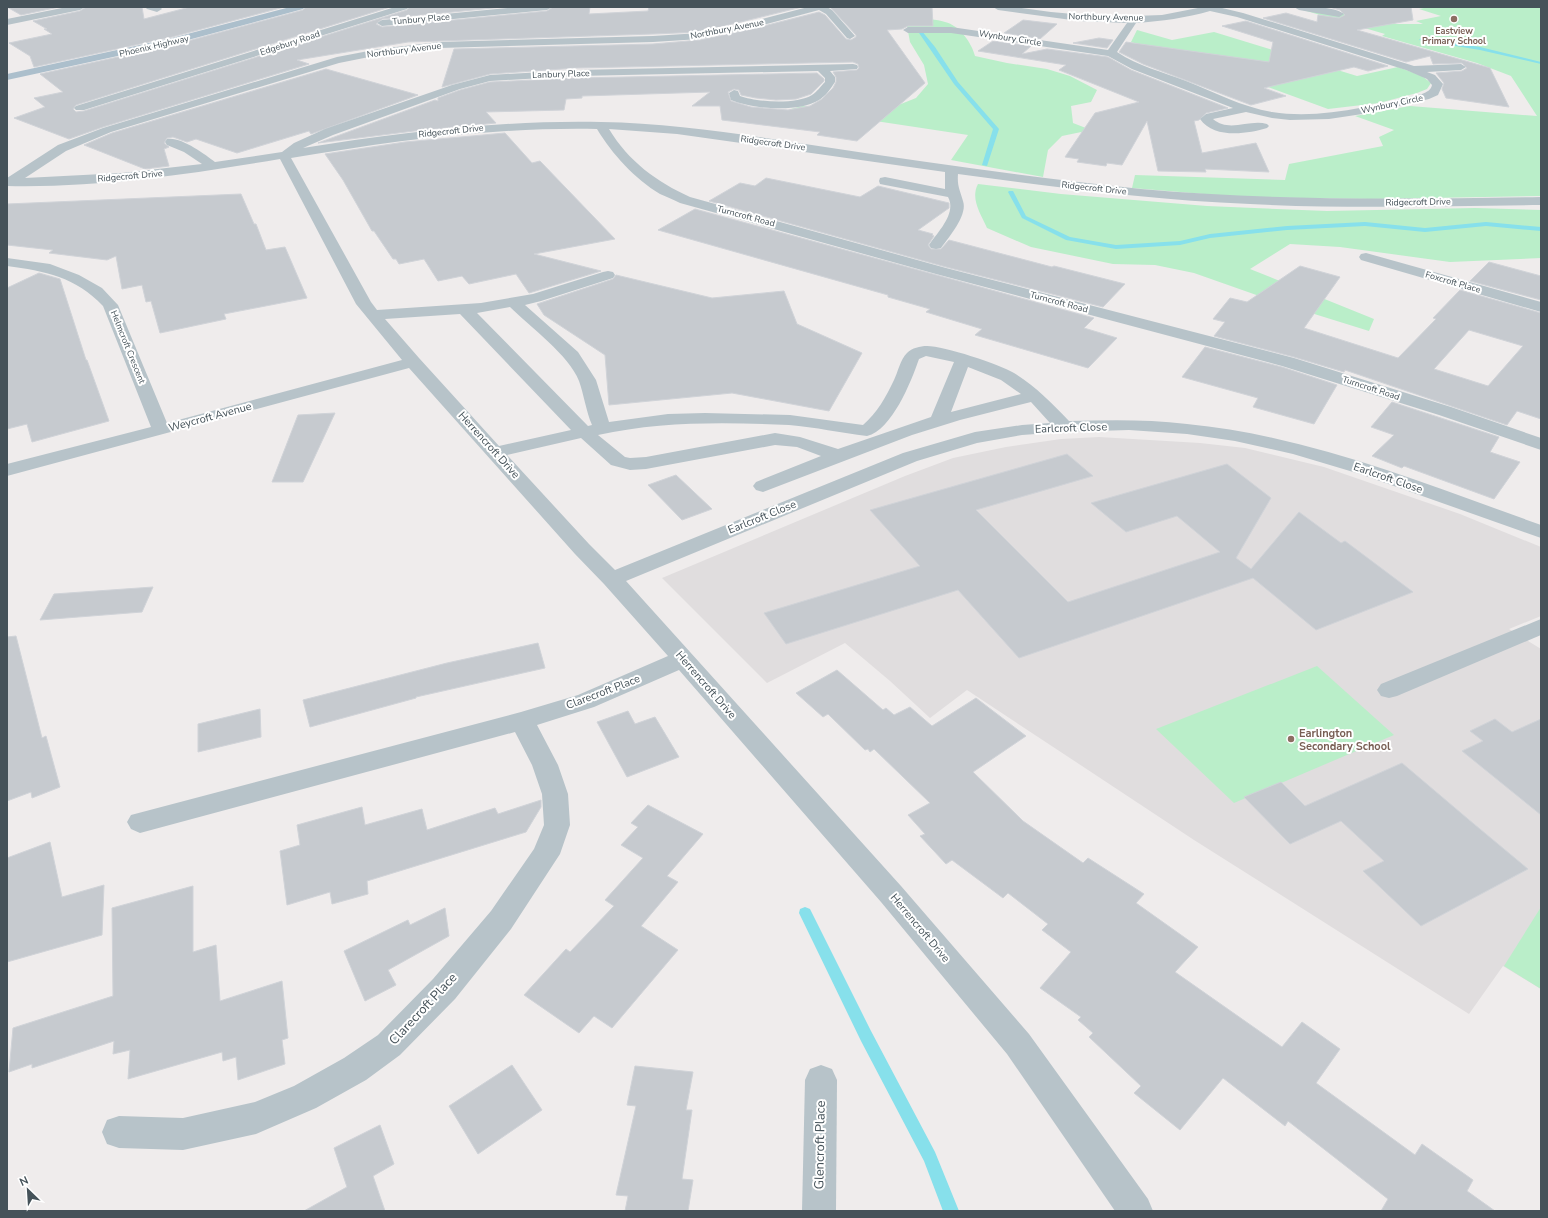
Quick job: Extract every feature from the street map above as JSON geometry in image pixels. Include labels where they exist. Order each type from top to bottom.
[{"type":"main road","name":"Phoenix Highway","points":[[7,69],[146,40],[271,7]]},
{"type":"main road","name":"Phoenix Highway","points":[[7,77],[173,42],[300,7]]},
{"type":"street","points":[[7,22],[80,7]]},
{"type":"street","name":"Edgebury Road","points":[[80,108],[404,7]]},
{"type":"street","name":"Tunbury Place","points":[[343,26],[547,7]]},
{"type":"street","name":"Northbury Avenue","points":[[9,182],[48,156],[80,140],[337,60],[393,50],[439,45],[652,39],[700,36],[752,25],[818,7]]},
{"type":"street","points":[[821,7],[828,12],[850,36]]},
{"type":"street","name":"Northbury Avenue","points":[[998,7],[1060,16],[1137,14],[1158,17],[1189,14],[1212,7]]},
{"type":"street","name":"Wynbury Circle","points":[[908,30],[951,30],[1111,54],[1135,66],[1247,108],[1273,115],[1290,117],[1357,111],[1425,97],[1434,93],[1438,84],[1431,77],[1413,69],[1212,7]]},
{"type":"street","points":[[1299,7],[1339,14]]},
{"type":"street","points":[[1111,54],[1137,14]]},
{"type":"street","name":"Lanbury Place","points":[[284,156],[298,146],[329,132],[456,87],[490,78],[577,73],[853,67]]},
{"type":"street","points":[[1413,69],[1461,67]]},
{"type":"street","points":[[734,94],[735,98],[739,100],[751,102],[788,104],[808,102],[816,98],[830,82],[830,77],[820,68]]},
{"type":"street","points":[[175,79],[194,88],[218,96]]},
{"type":"street","points":[[1247,108],[1210,116],[1206,119],[1208,122],[1224,129],[1232,130],[1263,126]]},
{"type":"street","name":"Ridgecroft Drive","points":[[9,182],[106,179],[214,167],[410,136],[475,128],[520,125],[600,125],[677,130],[1050,183],[1218,199],[1306,202],[1541,201]]},
{"type":"street","name":"Turncroft Road","points":[[600,125],[613,145],[652,183],[664,191],[685,200],[941,271],[1288,362],[1445,411],[1541,444]]},
{"type":"street","points":[[171,142],[199,155],[214,167]]},
{"type":"street","name":"Herrencroft Drive","points":[[284,156],[364,304],[412,362],[582,549],[612,579],[891,894],[1018,1044],[1136,1211]]},
{"type":"street","points":[[936,245],[950,226],[958,208],[958,203],[950,184],[952,169]]},
{"type":"street","points":[[885,180],[953,194]]},
{"type":"street","name":"Foxcroft Place","points":[[1366,257],[1541,307]]},
{"type":"street","name":"Helmcroft Crescent","points":[[7,262],[45,267],[74,278],[97,291],[110,304],[161,430]]},
{"type":"street","points":[[374,315],[481,308],[559,292],[608,274]]},
{"type":"street","points":[[513,302],[572,356],[587,380],[597,416],[603,428]]},
{"type":"street","points":[[463,308],[584,432],[618,460],[630,464],[646,463],[775,439],[800,441],[839,456]]},
{"type":"street","points":[[872,436],[903,380],[914,355],[922,351],[930,351],[963,359],[1007,376],[1035,396],[1064,427]]},
{"type":"street","points":[[939,421],[963,359]]},
{"type":"street","name":"Weycroft Avenue","points":[[7,470],[412,362]]},
{"type":"street","points":[[763,486],[839,456],[872,436],[939,421],[1035,396]]},
{"type":"street","points":[[495,452],[603,428],[668,419],[746,418],[790,420],[872,436]]},
{"type":"street","name":"Earlcroft Close","points":[[612,579],[910,457],[975,438],[1022,430],[1064,427],[1130,425],[1187,429],[1235,436],[1297,449],[1367,470],[1541,532]]},
{"type":"street","points":[[1389,690],[1541,626]]},
{"type":"street","name":"Clarecroft Place","points":[[140,822],[522,721],[586,701],[683,659]]},
{"type":"street","name":"Clarecroft Place","points":[[119,1132],[182,1134],[256,1118],[304,1097],[355,1069],[389,1045],[444,989],[501,920],[546,854],[556,825],[555,794],[545,765],[522,721]]},
{"type":"street","name":"Glencroft Place","points":[[819,1211],[821,1080]]},
{"type":"shaded area","name":"Earlington Secondary School","points":[[1099,437],[1200,443],[1245,448],[1324,467],[1460,514],[1541,547],[1541,616],[1509,629],[1541,649],[1541,989],[1503,966],[1469,1014],[1194,840],[967,690],[930,718],[890,681],[845,643],[767,683],[662,578],[905,476],[953,458],[1006,447],[1061,439]]},
{"type":"green space","points":[[883,7],[922,7],[917,18],[942,21],[955,27],[968,40],[975,56],[1007,63],[1047,69],[1070,76],[1097,90],[1091,102],[1071,106],[1073,123],[1091,130],[1062,136],[1048,150],[1043,177],[951,160],[968,135],[849,117],[796,115],[791,109],[803,106],[830,110],[891,108],[916,98],[928,84],[924,65],[910,42],[907,26]]},
{"type":"green space","points":[[1299,7],[1311,7],[1397,24],[1423,24],[1416,21],[1441,16],[1419,9],[1429,7],[1541,7],[1541,196],[1371,199],[1240,197],[1132,188],[1135,175],[1285,180],[1289,164],[1383,146],[1379,137],[1394,130],[1355,116],[1410,106],[1537,116],[1511,76],[1477,63],[1382,36],[1385,34],[1303,10]]},
{"type":"green space","points":[[1137,30],[1172,40],[1214,32],[1357,76],[1398,67],[1422,76],[1431,83],[1427,89],[1417,93],[1379,103],[1328,109],[1230,73],[1131,42]]},
{"type":"green space","points":[[978,184],[1061,194],[1207,206],[1327,211],[1475,208],[1541,210],[1541,258],[1450,262],[1340,247],[1290,244],[1250,269],[1374,319],[1369,331],[1279,303],[1194,273],[1155,265],[1113,264],[1031,247],[987,228],[977,206],[975,195]]},
{"type":"green space","points":[[1317,666],[1394,735],[1234,803],[1156,729]]},
{"type":"green space","points":[[1541,907],[1541,989],[1504,966]]},
{"type":"building","points":[[7,7],[59,7],[21,15]]},
{"type":"building","points":[[86,7],[142,7],[144,19],[190,7],[284,7],[172,37],[34,67],[30,56],[9,43],[52,34],[44,29],[47,29],[33,21],[80,11]]},
{"type":"building","points":[[306,7],[390,7],[76,105],[73,109],[76,112],[84,111],[407,10],[410,7],[503,7],[382,19],[376,24],[382,27],[547,11],[553,7],[590,7],[589,14],[648,11],[649,7],[802,7],[700,32],[408,42],[297,60],[309,64],[103,127],[69,139],[14,118],[45,107],[34,98],[63,92],[40,74],[173,45],[303,10]]},
{"type":"building","points":[[830,7],[932,7],[933,26],[908,26],[902,29],[887,30],[925,83],[857,141],[817,135],[820,132],[722,120],[720,106],[692,106],[710,92],[582,96],[582,98],[566,99],[564,110],[486,112],[496,123],[414,131],[318,143],[435,100],[438,101],[438,98],[460,90],[490,82],[577,78],[817,73],[824,79],[824,81],[811,94],[796,99],[776,100],[756,98],[741,95],[739,90],[734,89],[728,92],[731,101],[751,107],[788,110],[810,106],[822,99],[833,88],[836,82],[836,77],[833,72],[857,70],[859,68],[858,64],[853,62],[577,68],[490,74],[442,87],[454,49],[653,44],[700,40],[752,29],[819,12],[825,15],[846,39],[851,40],[856,37],[856,35]]},
{"type":"building","points":[[1329,7],[1411,7],[1413,20],[1357,30],[1490,68],[1509,107],[1446,98],[1442,89],[1444,83],[1436,73],[1462,71],[1467,68],[1462,63],[1433,64],[1430,56],[1406,62],[1263,18],[1286,13],[1317,22],[1318,15],[1339,18],[1345,15],[1340,10]]},
{"type":"building","points":[[1023,20],[1057,24],[1040,39],[1004,33]]},
{"type":"building","points":[[1246,21],[1388,66],[1368,71],[1354,67],[1264,88],[1286,96],[1251,105],[1143,64],[1119,52],[1126,42],[1269,62],[1273,42],[1222,26]]},
{"type":"building","points":[[1099,38],[1113,40],[1107,48],[1073,43]]},
{"type":"building","points":[[993,41],[1031,46],[1022,54],[1047,49],[1108,57],[1131,70],[1228,108],[1206,113],[1199,120],[1194,121],[1202,153],[1256,143],[1269,172],[1205,169],[1206,172],[1158,171],[1147,121],[1122,165],[1107,163],[1106,166],[1077,162],[1079,159],[1065,157],[1095,113],[1139,102],[1059,70],[1066,65],[978,51]]},
{"type":"building","points":[[326,69],[418,95],[311,134],[309,131],[237,153],[196,139],[187,142],[173,137],[167,138],[164,143],[169,147],[164,149],[169,166],[145,169],[84,145],[112,133]]},
{"type":"building","points":[[505,133],[532,163],[540,161],[615,239],[534,254],[601,271],[529,293],[516,274],[469,284],[462,276],[438,281],[424,259],[399,264],[396,259],[393,259],[374,231],[372,231],[343,180],[325,154],[405,142]]},
{"type":"building","points":[[766,178],[860,197],[878,186],[949,203],[949,208],[918,230],[933,234],[932,235],[934,236],[928,245],[931,249],[941,249],[949,240],[1052,267],[1054,266],[1125,284],[1103,307],[946,267],[709,201],[740,183],[755,186]]},
{"type":"building","points":[[241,194],[254,224],[256,224],[266,250],[285,247],[307,298],[224,314],[226,319],[160,333],[151,301],[146,302],[142,285],[122,289],[116,256],[107,260],[49,253],[53,250],[7,245],[7,204]]},
{"type":"building","points":[[695,209],[1094,318],[1084,328],[1117,338],[1088,368],[975,335],[982,329],[926,312],[930,309],[888,297],[888,295],[658,230]]},
{"type":"building","points":[[1489,262],[1541,276],[1541,300],[1470,281]]},
{"type":"building","points":[[1300,266],[1340,277],[1304,328],[1398,358],[1436,319],[1433,318],[1460,290],[1541,313],[1541,419],[1517,411],[1507,425],[1345,370],[1344,372],[1214,336],[1225,322],[1213,319],[1230,298],[1247,302]],"holes":[[[1469,330],[1523,346],[1488,386],[1434,369]]]},
{"type":"building","points":[[39,273],[60,279],[86,360],[109,421],[32,442],[27,424],[7,429],[7,288]]},
{"type":"building","points":[[616,275],[712,298],[784,291],[797,324],[862,353],[829,411],[732,393],[609,405],[605,355],[544,315],[537,304],[613,279]]},
{"type":"building","points":[[1205,347],[1282,367],[1337,385],[1314,424],[1253,407],[1258,398],[1182,377]]},
{"type":"building","points":[[1392,402],[1499,437],[1490,452],[1520,462],[1494,499],[1404,466],[1402,468],[1372,456],[1394,435],[1371,427]]},
{"type":"building","points":[[335,413],[303,482],[272,482],[298,415]]},
{"type":"building","points":[[1067,454],[1093,476],[976,510],[1068,602],[1220,552],[1177,516],[1126,532],[1091,503],[1227,464],[1271,498],[1236,558],[1251,569],[1299,512],[1341,543],[1345,541],[1413,592],[1316,630],[1253,578],[1019,658],[958,590],[786,644],[764,613],[920,566],[870,510]]},
{"type":"building","points":[[676,475],[712,509],[682,520],[648,485]]},
{"type":"building","points":[[153,587],[142,612],[40,620],[54,594]]},
{"type":"building","points":[[16,636],[42,738],[46,736],[60,787],[32,798],[31,792],[7,801],[7,637]]},
{"type":"building","points":[[538,643],[545,668],[416,697],[310,727],[303,700],[447,663]]},
{"type":"building","points":[[837,670],[883,710],[886,708],[894,715],[910,707],[932,726],[976,698],[1026,736],[973,772],[1023,821],[1083,863],[1088,858],[1144,894],[1136,903],[1198,947],[1175,972],[1282,1047],[1302,1022],[1340,1049],[1316,1083],[1415,1155],[1422,1144],[1473,1180],[1467,1191],[1495,1211],[1381,1211],[1388,1199],[1288,1121],[1285,1126],[1223,1078],[1180,1130],[1134,1093],[1141,1086],[1089,1037],[1093,1033],[1078,1020],[1081,1017],[1040,988],[1071,952],[1042,930],[1048,924],[1008,893],[1003,898],[952,860],[946,864],[920,836],[925,834],[908,815],[930,803],[874,749],[870,752],[868,749],[865,750],[828,714],[823,717],[796,693]]},
{"type":"building","points":[[260,709],[261,737],[198,752],[198,724]]},
{"type":"building","points":[[628,711],[635,724],[655,717],[679,757],[627,777],[597,722]]},
{"type":"building","points":[[1495,719],[1512,732],[1541,719],[1541,815],[1462,751],[1483,741],[1470,731]]},
{"type":"building","points":[[1402,763],[1528,869],[1421,926],[1363,871],[1384,861],[1341,821],[1290,844],[1244,797],[1281,782],[1305,806]]},
{"type":"building","points":[[541,800],[541,807],[526,832],[367,881],[368,894],[332,904],[330,892],[287,905],[280,851],[300,845],[297,825],[362,807],[365,825],[422,809],[427,830],[495,808],[498,814]]},
{"type":"building","points":[[648,805],[703,834],[667,876],[678,882],[641,926],[678,950],[612,1028],[594,1016],[579,1033],[524,995],[566,949],[570,952],[614,906],[605,900],[643,858],[621,845],[638,827],[631,823]]},
{"type":"building","points":[[50,842],[62,897],[104,885],[102,935],[7,962],[7,858]]},
{"type":"building","points":[[193,886],[193,952],[216,945],[220,1001],[282,981],[288,1038],[282,1040],[285,1064],[238,1080],[236,1057],[223,1061],[222,1052],[128,1079],[130,1050],[113,1054],[114,1041],[32,1068],[32,1064],[9,1072],[13,1028],[113,996],[112,908]]},
{"type":"building","points":[[445,908],[449,936],[388,970],[396,985],[365,1001],[344,951],[408,920],[410,925]]},
{"type":"building","points":[[512,1065],[542,1110],[478,1154],[449,1106]]},
{"type":"building","points":[[635,1066],[693,1072],[686,1110],[692,1110],[682,1179],[693,1180],[688,1211],[625,1211],[628,1196],[616,1195],[636,1106],[627,1105]]},
{"type":"building","points":[[380,1125],[394,1164],[373,1176],[385,1211],[304,1211],[347,1187],[334,1148]]},
{"type":"waterway","points":[[919,31],[933,48],[956,83],[996,129],[985,165]]},
{"type":"waterway","points":[[1421,39],[1480,49],[1541,63]]},
{"type":"waterway","points":[[1011,192],[1024,217],[1068,239],[1116,247],[1180,243],[1210,236],[1287,228],[1365,224],[1425,230],[1486,224],[1541,229]]},
{"type":"waterway","points":[[805,913],[866,1036],[930,1157],[951,1211]]},
{"type":"place","name":"Eastview Primary School","points":[[1454,19]]},
{"type":"place","name":"Earlington Secondary School","points":[[1291,739]]}]
